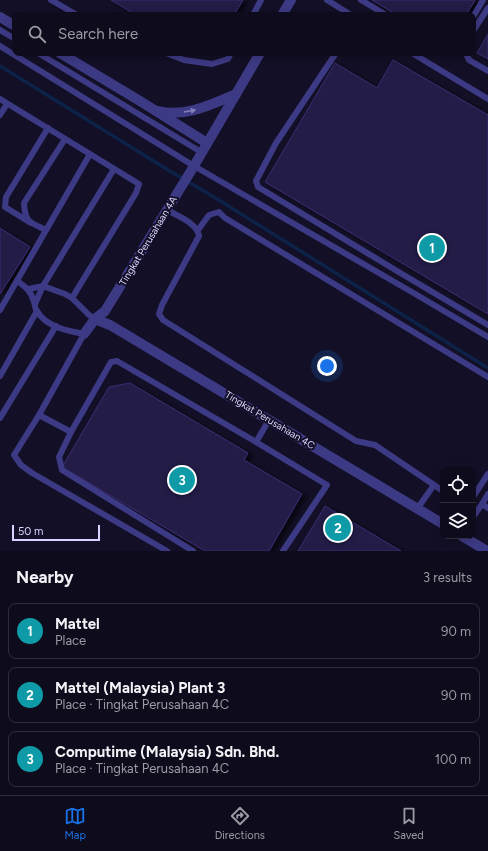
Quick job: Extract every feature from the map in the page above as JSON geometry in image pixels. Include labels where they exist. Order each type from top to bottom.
[{"type":"street","points":[[284,12],[291,0]]},
{"type":"street","points":[[0,17],[12,24]]},
{"type":"street","points":[[65,56],[159,112],[177,113],[198,109],[236,94]]},
{"type":"street","name":"Tingkat Perusahaan 4A","points":[[84,334],[95,319],[105,311],[168,210],[258,56]]},
{"type":"street","points":[[140,101],[207,143]]},
{"type":"street","name":"Tingkat Perusahaan 4C","points":[[95,319],[110,325],[440,522]]},
{"type":"street","points":[[467,539],[487,551]]},
{"type":"lane","points":[[51,0],[72,12]]},
{"type":"lane","points":[[255,12],[261,0]]},
{"type":"lane","points":[[326,0],[346,12]]},
{"type":"lane","points":[[361,0],[381,12]]},
{"type":"lane","points":[[476,12],[484,0]]},
{"type":"lane","points":[[476,26],[488,8]]},
{"type":"lane","points":[[0,30],[12,37]]},
{"type":"lane","points":[[0,46],[12,53]]},
{"type":"lane","points":[[16,56],[194,166],[488,337]]},
{"type":"lane","points":[[43,56],[201,152]]},
{"type":"lane","points":[[174,56],[184,60],[212,64],[228,58],[229,56]]},
{"type":"lane","points":[[334,56],[276,143],[256,181],[258,187],[488,325]]},
{"type":"lane","points":[[417,56],[488,99]]},
{"type":"lane","points":[[467,56],[469,60],[488,71]]},
{"type":"lane","points":[[0,100],[139,184],[136,192],[72,298]]},
{"type":"lane","points":[[0,115],[7,104]]},
{"type":"lane","points":[[46,230],[31,223],[5,207],[6,197],[48,128]]},
{"type":"lane","points":[[31,223],[25,216],[24,203],[65,138]]},
{"type":"lane","points":[[0,310],[90,154]]},
{"type":"lane","points":[[35,304],[43,286],[114,169]]},
{"type":"lane","points":[[168,210],[193,225],[198,230],[199,236],[162,305],[159,314],[163,320],[356,441],[375,445],[440,489]]},
{"type":"lane","points":[[198,230],[209,215],[219,212],[225,218],[488,377]]},
{"type":"lane","points":[[17,281],[29,289],[37,311],[51,324],[63,329],[84,334],[39,415],[14,455],[21,465],[167,551]]},
{"type":"lane","points":[[29,289],[43,286],[72,298],[95,319]]},
{"type":"lane","points":[[0,376],[37,311]]},
{"type":"lane","points":[[0,418],[56,326]]},
{"type":"lane","points":[[193,551],[62,470],[59,457],[71,432],[111,362],[117,361],[327,484],[283,551]]},
{"type":"lane","points":[[39,415],[71,432]]},
{"type":"lane","points":[[256,442],[269,420]]},
{"type":"lane","points":[[476,492],[488,474]]},
{"type":"lane","points":[[417,509],[434,485]]},
{"type":"lane","points":[[476,513],[488,494]]},
{"type":"lane","points":[[482,504],[488,508]]},
{"type":"building","points":[[111,0],[243,0],[236,12],[131,12]]},
{"type":"building","points":[[372,0],[475,0],[468,12],[392,12]]},
{"type":"building","points":[[488,34],[488,59],[477,53]]},
{"type":"building","points":[[393,60],[488,115],[488,314],[265,182],[335,63],[377,88]]},
{"type":"building","points":[[0,228],[30,247],[0,294]]},
{"type":"building","points":[[130,383],[248,453],[244,460],[302,494],[269,551],[205,551],[62,467],[109,387]]},
{"type":"building","points":[[325,506],[401,551],[298,551]]},
{"type":"waterway","points":[[0,66],[214,197],[488,368]]},
{"type":"place","name":"Mattel","points":[[432,248]]},
{"type":"place","name":"Computime (Malaysia) Sdn. Bhd.","points":[[182,480]]},
{"type":"place","name":"Mattel (Malaysia) Plant 3","points":[[338,528]]}]
